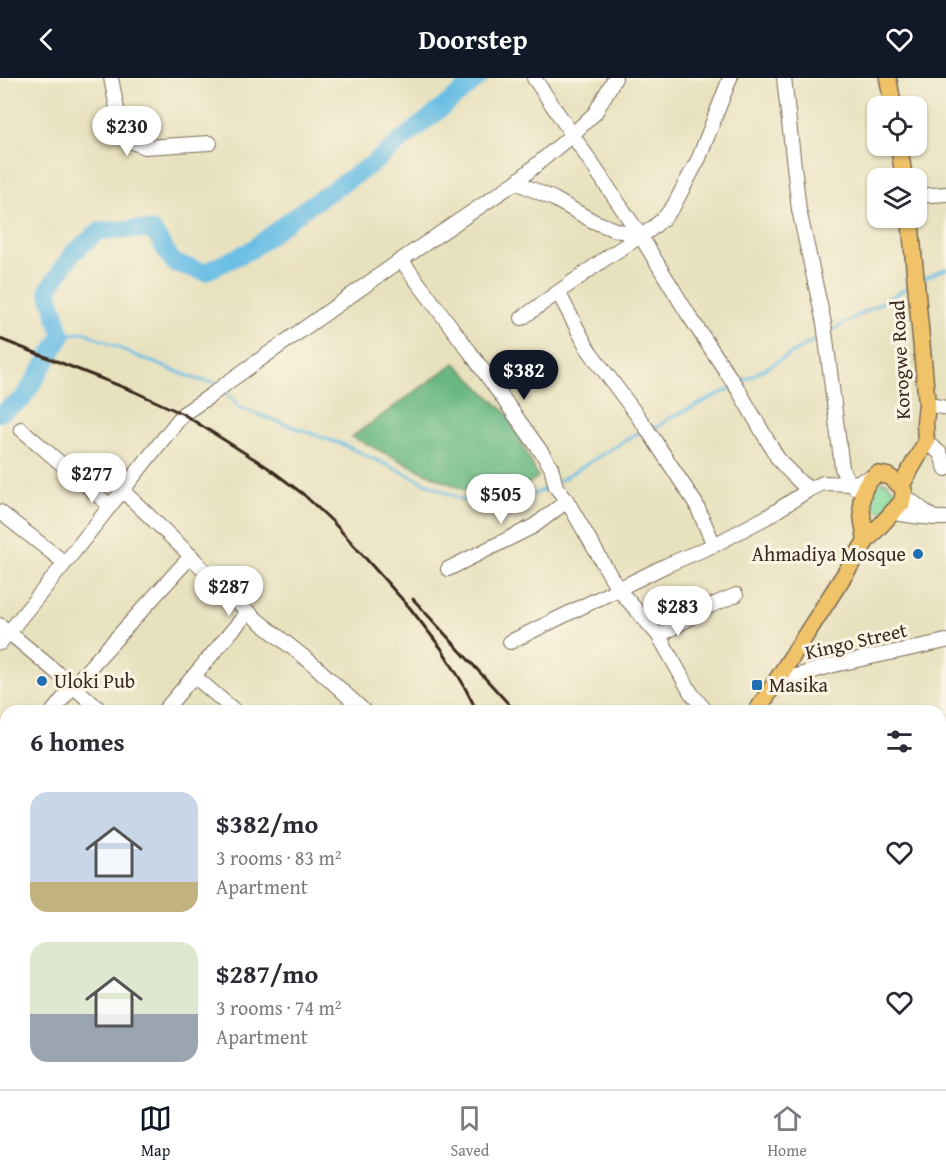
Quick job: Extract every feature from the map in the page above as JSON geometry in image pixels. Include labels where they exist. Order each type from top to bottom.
[{"type":"main road","points":[[888,78],[891,96]]},
{"type":"main road","name":"Korogwe Road","points":[[902,490],[926,442],[927,404],[911,228]]},
{"type":"main road","points":[[858,494],[874,476],[890,473],[917,459]]},
{"type":"main road","points":[[761,705],[866,541],[900,505],[902,490],[895,480],[888,476],[874,476]]},
{"type":"main road","points":[[858,494],[868,509],[874,513],[890,514]]},
{"type":"main road","points":[[858,494],[866,541]]},
{"type":"street","points":[[111,78],[122,129],[132,142],[145,147],[210,143]]},
{"type":"street","points":[[94,705],[73,686],[3,634],[66,563],[183,414],[516,182],[595,113],[615,78]]},
{"type":"street","points":[[522,318],[656,225],[673,207],[699,158],[730,78]]},
{"type":"street","points":[[784,78],[799,210],[828,346],[842,468],[858,494]]},
{"type":"street","points":[[538,83],[725,369],[777,457],[801,483],[810,489]]},
{"type":"street","points":[[516,182],[554,199],[593,221],[615,230],[640,236]]},
{"type":"street","points":[[927,195],[946,194]]},
{"type":"street","points":[[401,260],[542,453],[551,467],[556,487],[567,501],[618,589],[659,636],[691,693],[701,705]]},
{"type":"street","points":[[558,292],[588,349],[648,429],[696,504],[714,545]]},
{"type":"street","points":[[927,404],[946,408]]},
{"type":"street","points":[[21,429],[110,506]]},
{"type":"street","points":[[926,442],[940,453],[946,469]]},
{"type":"street","points":[[510,642],[667,565],[714,545],[767,517],[823,483],[858,494]]},
{"type":"street","points":[[902,490],[941,518]]},
{"type":"street","points":[[123,491],[191,556],[221,590],[314,665],[357,705]]},
{"type":"street","points":[[448,569],[534,526],[567,501]]},
{"type":"street","points":[[0,512],[66,563]]},
{"type":"street","points":[[890,514],[941,518]]},
{"type":"street","points":[[58,705],[191,556]]},
{"type":"street","points":[[659,636],[710,606],[736,595]]},
{"type":"street","points":[[169,705],[248,612]]},
{"type":"street","name":"Kingo Street","points":[[775,682],[834,665],[946,641]]},
{"type":"street","points":[[194,676],[228,705]]},
{"type":"green space","points":[[455,363],[508,415],[538,477],[515,493],[476,495],[352,437]]},
{"type":"green space","points":[[877,482],[887,482],[896,493],[896,498],[887,510],[875,509],[869,501],[867,493]]},
{"type":"waterway","points":[[0,413],[22,400],[62,336],[48,290],[73,253],[99,231],[134,229],[153,231],[174,263],[205,272],[251,250],[304,209],[372,164],[479,78]]},
{"type":"waterway","points":[[920,281],[946,269]]},
{"type":"waterway","points":[[829,332],[909,287]]},
{"type":"waterway","points":[[62,336],[84,332],[139,357],[199,380],[218,383]]},
{"type":"waterway","points":[[740,383],[820,337]]},
{"type":"waterway","points":[[652,428],[732,388]]},
{"type":"waterway","points":[[224,390],[240,408],[344,445],[460,499],[506,502],[528,497],[550,486]]},
{"type":"waterway","points":[[559,481],[634,435],[643,432]]},
{"type":"railway","points":[[0,339],[133,391],[183,414],[267,467],[303,494],[333,522],[410,608],[441,648],[474,705]]},
{"type":"railway","points":[[413,599],[510,705]]},
{"type":"place","name":"Ahmadiya Mosque","points":[[918,554]]},
{"type":"place","name":"Uloki Pub","points":[[42,681]]},
{"type":"place","name":"Masika","points":[[757,685]]}]
